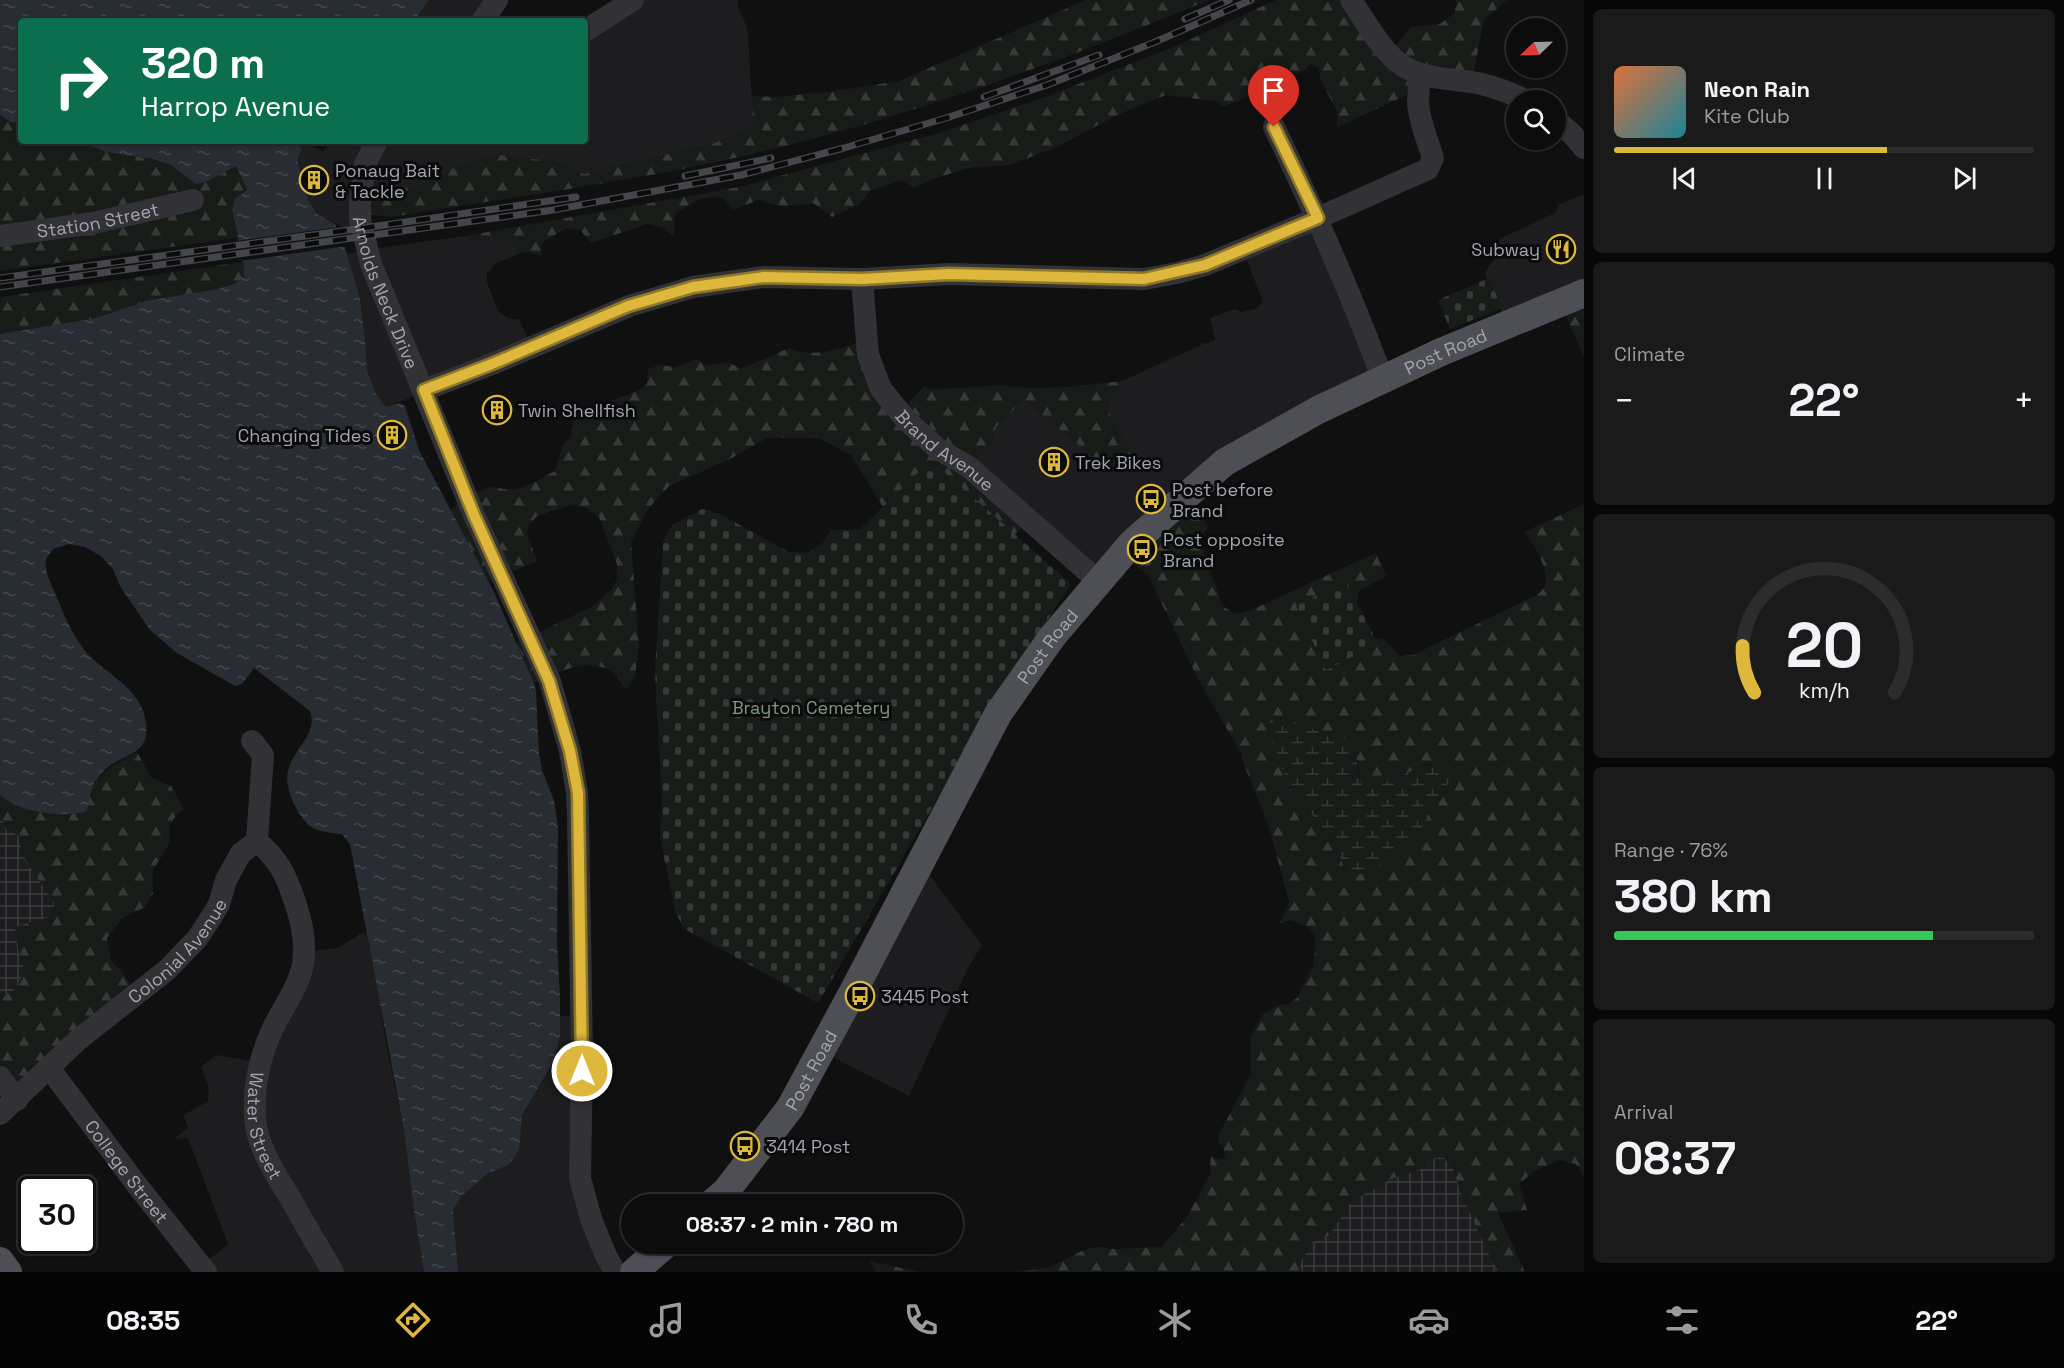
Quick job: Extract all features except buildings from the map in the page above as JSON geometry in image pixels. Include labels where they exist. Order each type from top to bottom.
[{"type":"main road","name":"Post Road","points":[[723,1194],[790,1108],[861,978],[998,714],[1052,637],[1131,543],[1225,462],[1318,410],[1441,352],[1584,293]]},
{"type":"main road","points":[[634,1272],[655,1254]]},
{"type":"main road","points":[[0,1260],[8,1272]]},
{"type":"street","points":[[484,18],[496,0]]},
{"type":"street","points":[[588,29],[633,0]]},
{"type":"street","points":[[1351,0],[1372,33],[1392,57],[1421,76],[1479,83],[1506,92]]},
{"type":"street","points":[[424,390],[492,364],[628,306],[693,287],[764,277],[862,279],[949,274],[1144,279],[1205,265],[1428,169],[1433,158],[1418,111],[1417,93],[1421,76]]},
{"type":"street","points":[[1274,127],[1318,218],[1383,380]]},
{"type":"street","points":[[1566,129],[1584,148]]},
{"type":"street","name":"Arnolds Neck Drive","points":[[375,144],[365,164],[360,219],[375,275],[474,515],[549,681],[570,751],[578,793],[582,1045],[580,1178],[591,1220],[615,1272]]},
{"type":"street","name":"Station Street","points":[[0,236],[93,223],[193,200]]},
{"type":"street","name":"Brand Avenue","points":[[862,279],[868,356],[881,389],[907,421],[938,449],[969,467],[1098,582]]},
{"type":"street","points":[[252,741],[263,755],[257,841]]},
{"type":"street","name":"Colonial Avenue","points":[[8,1107],[80,1039],[167,970],[188,950],[215,910],[226,880],[242,854],[257,841]]},
{"type":"street","name":"Water Street","points":[[257,841],[273,855],[283,870],[299,913],[304,939],[299,977],[274,1026],[259,1065],[255,1101],[257,1133],[274,1171],[333,1272]]},
{"type":"street","name":"College Street","points":[[50,1069],[206,1272]]},
{"type":"street","points":[[0,1077],[8,1107]]},
{"type":"shaded area","points":[[429,0],[490,0],[478,18],[416,18]]},
{"type":"shaded area","points":[[632,0],[738,0],[738,8],[747,27],[753,121],[751,129],[715,143],[584,174],[557,162],[405,188],[362,179],[357,215],[350,231],[317,214],[308,199],[299,173],[297,159],[302,149],[296,144],[311,144],[323,152],[326,144],[588,144],[588,28]]},
{"type":"shaded area","points":[[1584,194],[1584,292],[1506,323],[1485,272],[1496,257],[1499,239],[1555,213],[1559,204]]},
{"type":"shaded area","points":[[1318,218],[1381,378],[1294,423],[1093,580],[969,466],[993,440],[996,427],[1023,399],[1108,469],[1135,455],[1111,422],[1108,402],[1122,381],[1204,342],[1205,344],[1215,340],[1210,318],[1235,309],[1241,312],[1255,309],[1263,302],[1243,250]]},
{"type":"shaded area","points":[[465,236],[470,240],[507,238],[520,253],[495,264],[487,274],[487,282],[498,311],[509,319],[519,319],[531,345],[386,407],[376,394],[367,370],[360,298],[347,254]]},
{"type":"shaded area","points":[[0,813],[6,828],[19,836],[23,857],[55,904],[49,917],[17,934],[19,953],[25,972],[15,990],[0,996]]},
{"type":"shaded area","points":[[919,861],[982,945],[969,966],[909,1096],[819,1050]]},
{"type":"shaded area","points":[[366,933],[404,1130],[424,1272],[194,1272],[228,1244],[188,1138],[174,1139],[188,1128],[184,1115],[208,1101],[209,1088],[201,1067],[216,1055],[259,1062],[304,952],[337,948],[359,934]]},
{"type":"shaded area","points":[[560,1016],[578,1016],[588,1172],[617,1272],[458,1272],[453,1210],[461,1197],[488,1173],[509,1165],[518,1150],[522,1115],[555,1059],[560,1035]]},
{"type":"shaded area","points":[[1440,1157],[1452,1165],[1461,1193],[1497,1272],[1302,1272],[1299,1264],[1312,1242],[1328,1236],[1352,1201],[1391,1179],[1424,1168],[1427,1160]]},
{"type":"green space","points":[[1086,0],[1209,0],[1000,81],[893,116],[785,146],[688,168],[589,186],[392,217],[363,214],[362,179],[405,188],[419,185],[464,163],[500,155],[557,162],[584,174],[715,143],[751,129],[753,121],[751,96],[775,97],[829,92],[899,81]]},
{"type":"green space","points":[[1276,0],[1350,0],[1389,53],[1411,27],[1440,24],[1455,13],[1456,0],[1507,0],[1484,20],[1472,80],[1420,76],[1411,93],[1337,127],[1337,112],[1320,78],[1319,68],[1311,64],[1302,72],[1285,77],[1272,106],[1248,97],[1222,107],[1215,101],[1166,95],[1117,115],[1059,146],[1010,165],[968,168],[930,180],[914,188],[902,180],[870,191],[861,203],[832,217],[813,203],[785,206],[759,200],[732,210],[723,199],[711,197],[691,204],[675,215],[674,237],[664,228],[647,224],[591,243],[581,231],[566,228],[542,243],[541,256],[530,252],[520,253],[507,238],[470,240],[465,236],[739,187],[939,133],[1045,97],[1176,46]]},
{"type":"green space","points":[[0,115],[11,122],[18,123],[18,144],[87,144],[106,152],[153,159],[171,165],[196,184],[236,166],[247,190],[235,199],[234,222],[244,267],[244,277],[235,284],[96,318],[0,334],[0,297],[242,262],[236,238],[0,271]]},
{"type":"green space","points":[[1489,278],[1502,308],[1450,329],[1438,300]]},
{"type":"green space","points":[[1584,292],[1584,358],[1561,303]]},
{"type":"green space","points":[[863,341],[900,412],[925,385],[929,390],[998,385],[1029,388],[1069,387],[1122,381],[1108,402],[1111,422],[1135,455],[1128,468],[1108,469],[1023,400],[996,427],[993,440],[969,466],[1029,522],[1007,541],[886,512],[851,455],[819,438],[767,438],[730,459],[669,486],[648,509],[631,542],[639,646],[635,676],[626,690],[618,677],[597,666],[572,668],[534,683],[517,643],[593,606],[611,590],[617,579],[617,564],[599,517],[587,508],[570,505],[537,516],[529,525],[527,533],[537,561],[489,581],[471,551],[451,509],[466,500],[465,497],[493,486],[502,489],[518,489],[555,471],[562,447],[572,435],[573,415],[640,390],[647,383],[648,369],[661,365],[674,367],[697,359],[706,366],[727,362],[740,368],[789,348],[817,353],[836,350]]},
{"type":"green space","name":"Brayton Cemetery","points":[[931,460],[1071,584],[991,707],[818,1003],[683,928],[675,910],[660,838],[662,801],[655,671],[663,541],[672,525],[702,509],[720,514],[789,552],[807,553],[822,544],[831,530],[860,529]]},
{"type":"green space","points":[[1186,499],[1208,526],[1201,538],[1203,549],[1222,605],[1234,614],[1251,610],[1376,553],[1386,576],[1359,591],[1356,612],[1374,638],[1384,639],[1400,656],[1413,655],[1537,595],[1544,587],[1545,574],[1537,550],[1524,532],[1584,504],[1584,1177],[1576,1164],[1560,1160],[1533,1172],[1519,1184],[1527,1210],[1498,1213],[1525,1272],[1497,1272],[1461,1193],[1452,1165],[1440,1157],[1427,1160],[1424,1168],[1391,1179],[1352,1201],[1328,1236],[1312,1242],[1299,1264],[1302,1272],[1017,1272],[1046,1268],[1093,1247],[1110,1249],[1162,1247],[1188,1215],[1210,1174],[1211,1155],[1216,1159],[1225,1158],[1223,1146],[1218,1142],[1218,1136],[1251,1074],[1250,1037],[1262,1015],[1276,1006],[1288,1004],[1297,998],[1313,966],[1316,940],[1310,928],[1291,920],[1280,923],[1289,902],[1269,827],[1242,755],[1199,681],[1148,575],[1121,554]],"holes":[[[1275,715],[1358,760],[1360,782],[1366,790],[1432,763],[1346,871],[1330,836],[1290,789]]]},
{"type":"green space","points":[[1346,581],[1378,644],[1326,670],[1296,606]]},
{"type":"green space","points":[[1270,715],[1344,738],[1355,749],[1360,782],[1366,790],[1432,763],[1446,767],[1450,780],[1416,837],[1387,862],[1356,876],[1346,871],[1330,836],[1290,789],[1269,733]]},
{"type":"green space","points":[[137,752],[151,777],[171,786],[184,809],[176,815],[169,827],[170,843],[153,870],[153,894],[145,907],[122,918],[107,938],[112,963],[120,969],[135,991],[13,1086],[0,1064],[0,996],[15,990],[25,972],[15,927],[49,917],[55,904],[23,857],[19,836],[8,828],[2,819],[0,795],[4,799],[89,794],[98,779],[109,768]]},
{"type":"green space","points":[[870,1261],[919,1272],[875,1272]]},
{"type":"water","points":[[0,0],[429,0],[416,18],[18,18],[18,123],[11,122],[0,115]]},
{"type":"water","points":[[87,144],[296,144],[302,149],[297,160],[308,199],[317,214],[335,224],[347,254],[360,298],[367,370],[376,394],[386,407],[400,403],[405,406],[419,450],[493,590],[534,683],[539,753],[542,770],[554,801],[558,828],[557,941],[560,1035],[555,1059],[522,1115],[519,1150],[509,1165],[488,1173],[461,1197],[453,1210],[458,1272],[424,1272],[404,1130],[350,844],[342,834],[321,831],[310,826],[296,809],[288,786],[290,764],[311,727],[310,711],[254,668],[242,684],[235,686],[177,653],[150,630],[120,586],[113,569],[101,556],[85,547],[69,544],[53,549],[47,557],[46,569],[49,578],[69,625],[86,652],[131,691],[138,700],[146,723],[144,741],[135,751],[115,762],[99,776],[91,793],[87,811],[54,814],[29,810],[0,795],[0,334],[96,318],[146,301],[218,289],[234,284],[244,277],[232,209],[235,199],[247,190],[236,166],[196,184],[171,165],[153,159],[106,152]]},
{"type":"pier","points":[[339,227],[347,246],[239,261],[236,241]]},
{"type":"railway","points":[[1185,19],[1229,0]]},
{"type":"railway","points":[[0,287],[553,210],[741,175],[844,148],[1047,85],[1155,42],[1251,0]]},
{"type":"railway","points":[[984,97],[1099,55]]},
{"type":"railway","points":[[685,176],[771,158]]},
{"type":"railway","points":[[0,278],[576,197]]},
{"type":"place","name":"Ponaug Bait & Tackle","points":[[314,180]]},
{"type":"place","name":"Subway","points":[[1561,249]]},
{"type":"place","name":"Twin Shellfish","points":[[497,410]]},
{"type":"place","name":"Changing Tides","points":[[392,435]]},
{"type":"place","name":"Trek Bikes","points":[[1054,462]]},
{"type":"place","name":"Post before Brand","points":[[1151,499]]},
{"type":"place","name":"Post opposite Brand","points":[[1142,549]]},
{"type":"place","name":"3445 Post","points":[[860,996]]},
{"type":"place","name":"3414 Post","points":[[745,1146]]},
{"type":"route","points":[[582,1071],[578,793],[570,751],[549,681],[474,515],[424,390],[492,364],[628,306],[693,287],[764,277],[862,279],[949,274],[1144,279],[1205,265],[1318,218],[1274,127]]}]
